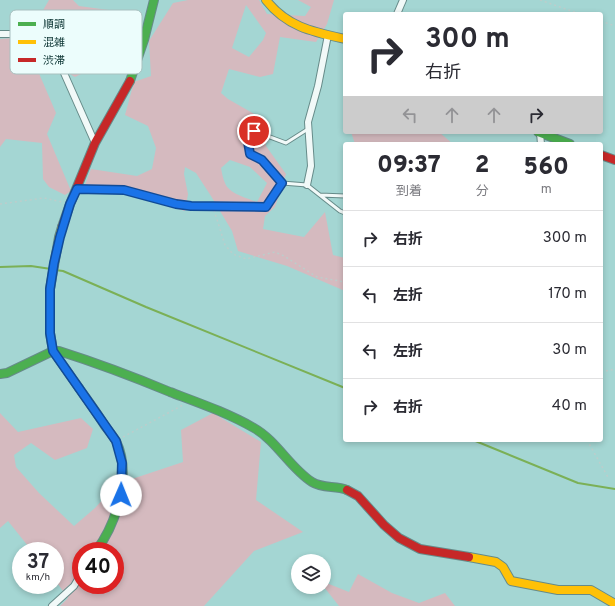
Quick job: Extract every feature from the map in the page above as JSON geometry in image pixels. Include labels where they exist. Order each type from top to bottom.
[{"type":"street","points":[[142,46],[154,0]]},
{"type":"street","points":[[266,0],[271,8],[286,21],[303,28],[343,39]]},
{"type":"street","points":[[398,12],[403,0]]},
{"type":"street","points":[[307,185],[311,166],[308,122],[318,86],[328,35]]},
{"type":"street","points":[[64,74],[95,143]]},
{"type":"street","points":[[102,542],[116,513],[121,495],[122,463],[116,441],[53,351],[50,333],[50,289],[60,237],[70,204],[95,143],[129,84],[132,74]]},
{"type":"street","points":[[544,134],[565,142]]},
{"type":"street","points":[[603,156],[615,160]]},
{"type":"street","points":[[0,374],[7,373],[53,351],[59,351],[97,363],[225,413],[256,428],[295,468],[312,481],[320,486],[345,490],[358,496],[384,525],[399,538],[420,549],[496,562],[503,568],[511,580],[558,590],[591,590],[615,604]]},
{"type":"street","points":[[52,606],[72,588]]},
{"type":"lane","points":[[308,129],[286,143],[254,131],[248,142],[250,154],[262,160],[282,183],[307,185],[340,212],[343,213]]},
{"type":"lane","points":[[77,189],[124,190],[176,204],[212,207],[266,207],[282,183]]},
{"type":"lane","points":[[320,195],[343,196]]},
{"type":"path","points":[[540,0],[574,12]]},
{"type":"path","points":[[603,22],[615,26]]},
{"type":"path","points":[[0,204],[44,198],[70,204]]},
{"type":"path","points":[[212,207],[225,245],[233,254],[246,259],[275,252],[317,277],[343,282]]},
{"type":"path","points":[[603,372],[615,369]]},
{"type":"path","points":[[116,441],[191,400]]},
{"type":"path","points":[[588,442],[609,479]]},
{"type":"shaded area","points":[[49,0],[73,0],[79,6],[109,10],[43,10]]},
{"type":"shaded area","points":[[188,0],[259,0],[267,14],[305,16],[311,7],[298,0],[334,0],[327,24],[316,42],[280,37],[273,74],[260,77],[229,69],[221,93],[228,99],[263,119],[266,146],[286,174],[275,207],[265,216],[263,229],[304,237],[325,212],[333,255],[343,258],[343,290],[287,266],[238,251],[232,231],[211,196],[196,173],[185,167],[184,174],[188,194],[185,211],[126,194],[85,185],[91,169],[137,176],[152,169],[156,148],[148,126],[125,115],[134,82],[151,76],[149,41],[173,3]],"holes":[[[246,5],[266,33],[263,40],[249,57],[232,48]],[[230,160],[250,167],[267,183],[257,202],[230,190],[224,180],[221,168]]]},
{"type":"shaded area","points":[[10,38],[10,74],[39,74],[56,113],[47,134],[71,191],[65,195],[49,187],[43,179],[42,143],[6,139],[0,147],[0,39]]},
{"type":"shaded area","points":[[70,74],[81,74],[75,77]]},
{"type":"shaded area","points":[[352,134],[441,134],[451,142],[354,142]]},
{"type":"shaded area","points":[[0,413],[18,432],[81,418],[93,429],[87,448],[55,460],[31,443],[14,455],[16,467],[39,493],[74,526],[95,508],[117,484],[183,462],[181,430],[213,413],[261,442],[256,500],[303,532],[254,551],[204,606],[60,606],[68,598],[64,592],[64,542],[25,542],[8,521],[0,528]]},
{"type":"shaded area","points":[[358,574],[392,593],[419,603],[445,593],[455,606],[339,606],[330,594],[331,594],[331,585],[349,592]]},
{"type":"waterway","points":[[0,267],[31,266],[51,269]]},
{"type":"waterway","points":[[55,270],[63,271],[146,307],[343,387]]},
{"type":"waterway","points":[[478,442],[578,483],[615,489]]},
{"type":"traffic: fast","points":[[142,46],[154,0]]},
{"type":"traffic: fast","points":[[130,81],[132,74]]},
{"type":"traffic: fast","points":[[543,134],[565,142]]},
{"type":"traffic: fast","points":[[0,374],[7,373],[53,351],[59,351],[101,365],[213,408],[254,428],[270,440],[297,469],[312,482],[321,486],[347,490]]},
{"type":"traffic: fast","points":[[79,388],[116,441],[121,454],[123,468],[120,498],[116,513],[103,542]]},
{"type":"traffic: slow","points":[[266,0],[283,16],[301,27],[311,31],[343,39]]},
{"type":"traffic: slow","points":[[62,227],[50,289],[50,333],[53,351],[79,388]]},
{"type":"traffic: slow","points":[[469,557],[496,562],[503,567],[511,581],[558,590],[591,590],[615,604]]},
{"type":"traffic: jam","points":[[62,227],[95,143],[130,81]]},
{"type":"traffic: jam","points":[[603,156],[615,160]]},
{"type":"traffic: jam","points":[[347,490],[358,496],[384,525],[399,538],[420,549],[469,557]]},
{"type":"route","points":[[121,495],[122,463],[116,441],[53,351],[50,333],[50,289],[60,237],[70,204],[77,189],[100,189],[124,190],[176,204],[191,206],[266,207],[282,183],[262,160],[250,154],[248,142],[254,131]]}]
